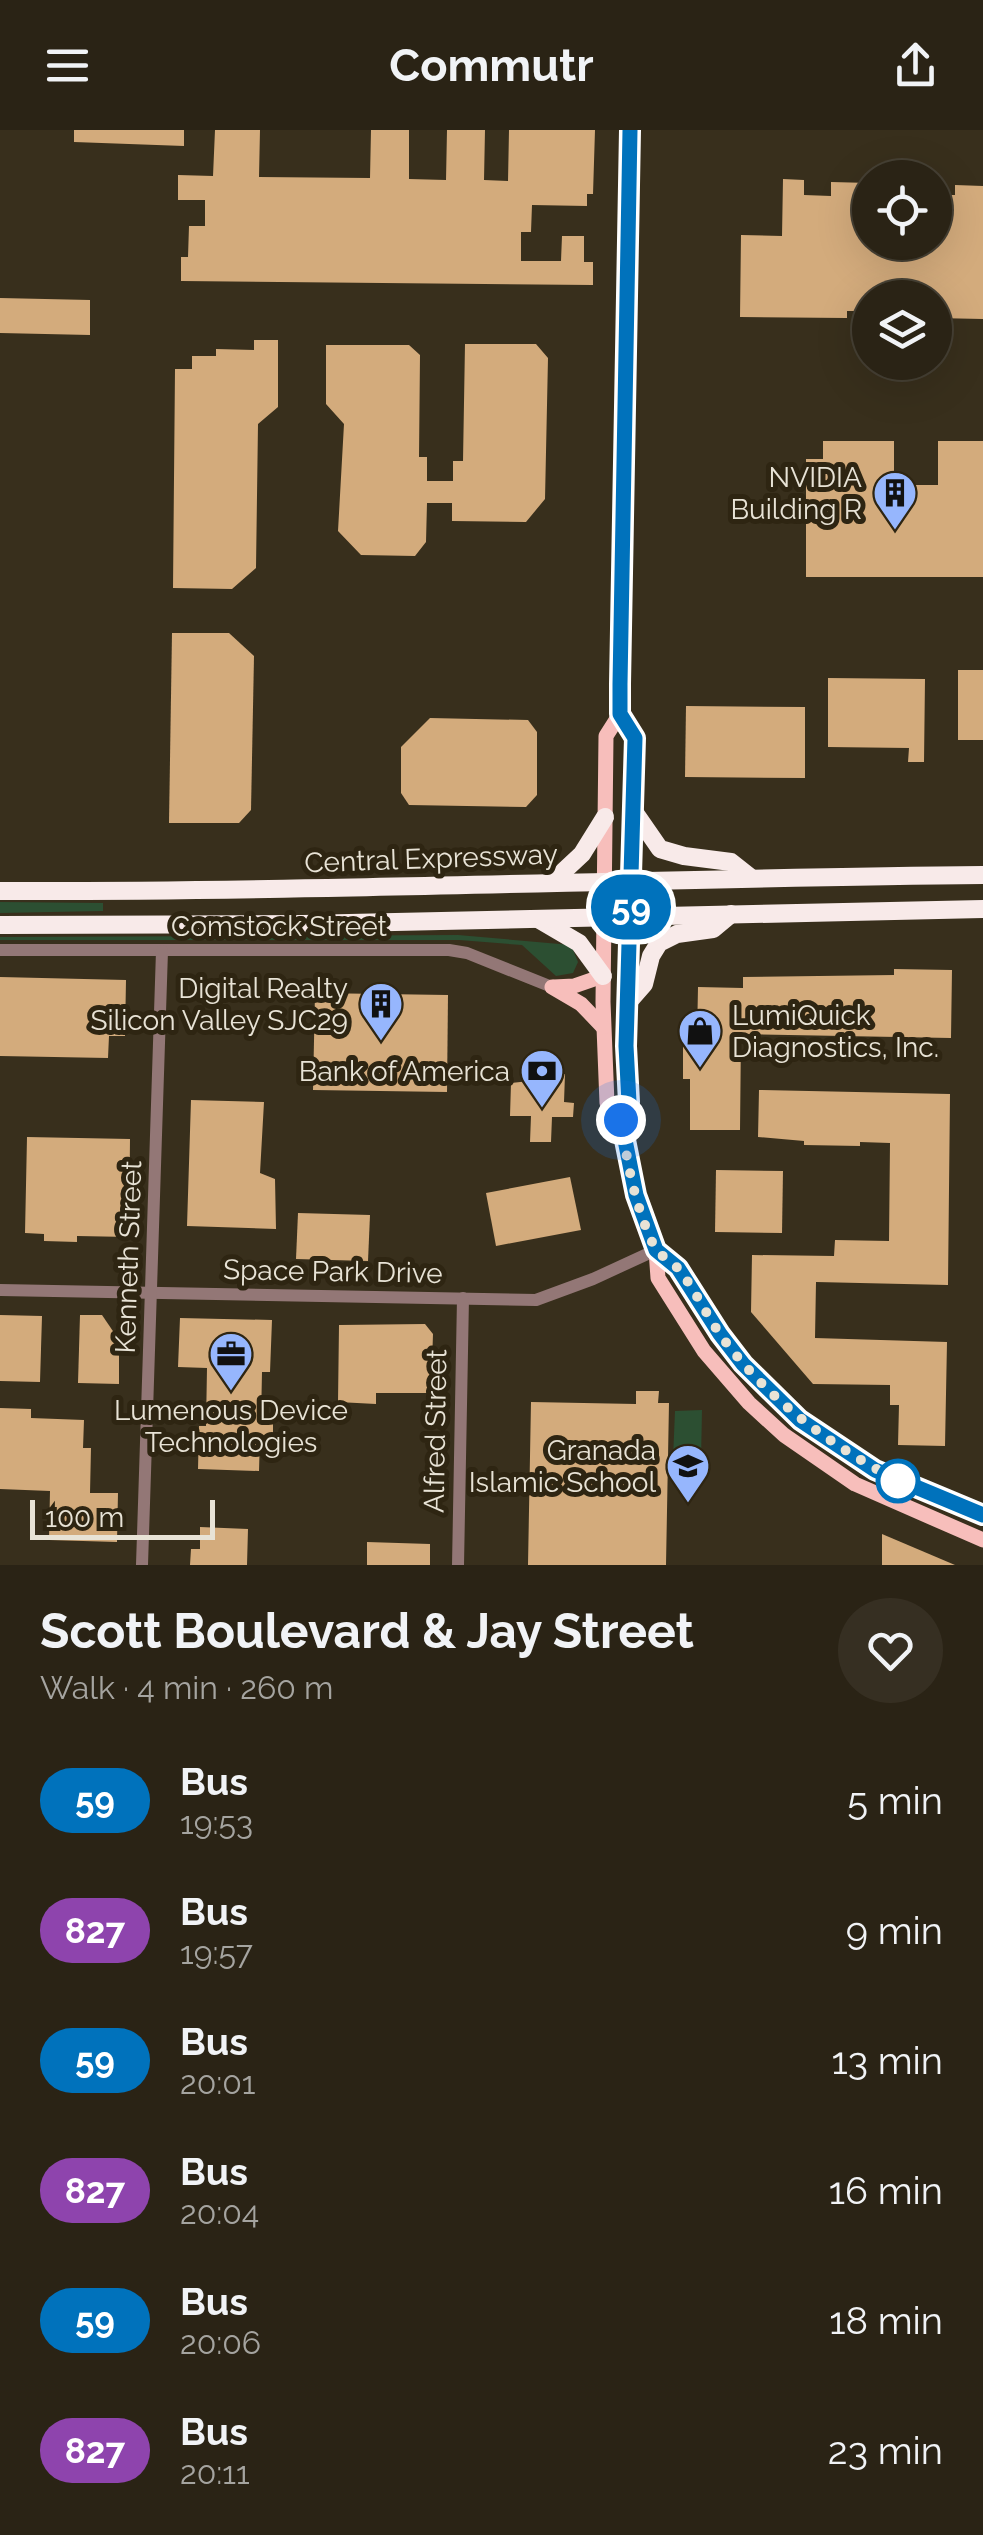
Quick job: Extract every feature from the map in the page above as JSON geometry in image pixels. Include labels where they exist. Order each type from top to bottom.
[{"type":"highway","points":[[634,810],[660,849],[731,862],[750,877]]},
{"type":"highway","points":[[552,882],[582,854],[605,817]]},
{"type":"highway","name":"Central Expressway","points":[[0,891],[334,890],[632,879],[983,875]]},
{"type":"highway","points":[[0,925],[286,925],[983,909]]},
{"type":"highway","points":[[630,1000],[644,984],[651,956],[660,943],[677,934],[713,929],[731,914]]},
{"type":"highway","points":[[538,919],[579,943],[603,976]]},
{"type":"main road","points":[[630,130],[620,714],[606,736],[603,1028],[607,1104],[621,1120],[636,1195],[656,1250],[658,1278],[704,1351],[784,1436],[855,1484],[983,1540]]},
{"type":"main road","points":[[620,714],[635,738],[626,1046],[629,1102],[621,1120]]},
{"type":"main road","points":[[552,986],[574,986],[603,976]]},
{"type":"main road","points":[[552,986],[581,1004],[603,1028]]},
{"type":"main road","points":[[656,1250],[678,1268],[743,1364],[800,1420],[875,1470],[983,1515]]},
{"type":"street","name":"Comstock Street","points":[[0,950],[449,950],[467,953],[552,986]]},
{"type":"street","name":"Kenneth Street","points":[[142,1565],[162,951]]},
{"type":"street","name":"Space Park Drive","points":[[0,1290],[536,1300],[656,1250]]},
{"type":"street","name":"Alfred Street","points":[[458,1565],[463,1298]]},
{"type":"green space","points":[[0,902],[103,903],[103,911],[0,913]]},
{"type":"green space","points":[[458,935],[571,945],[578,962],[573,973],[556,976],[522,945],[459,940],[0,940],[0,937]]},
{"type":"green space","points":[[702,1410],[701,1460],[673,1459],[675,1411]]},
{"type":"building","points":[[74,130],[184,130],[184,146],[74,142]]},
{"type":"building","points":[[215,130],[260,130],[259,177],[370,178],[371,130],[409,130],[409,179],[446,180],[447,130],[485,130],[484,180],[508,181],[509,130],[595,130],[593,194],[587,194],[587,206],[532,205],[531,232],[521,232],[521,261],[561,261],[562,236],[584,236],[584,262],[593,262],[593,285],[181,281],[181,257],[188,257],[189,226],[205,226],[205,200],[178,200],[178,175],[213,176]]},
{"type":"building","points":[[783,179],[804,180],[804,195],[831,196],[831,182],[852,183],[852,260],[952,260],[955,185],[983,186],[983,319],[952,318],[952,280],[852,280],[852,311],[847,311],[847,318],[740,317],[741,235],[782,236]]},
{"type":"building","points":[[0,298],[90,300],[90,335],[0,333]]},
{"type":"building","points":[[254,340],[278,340],[278,407],[258,424],[256,568],[232,589],[173,588],[175,369],[192,369],[192,356],[216,356],[216,349],[254,350]]},
{"type":"building","points":[[465,344],[536,344],[548,358],[545,499],[526,522],[452,521],[452,503],[427,503],[426,542],[415,556],[361,555],[338,531],[344,424],[326,404],[326,345],[409,345],[420,355],[419,457],[427,457],[427,481],[453,481],[453,461],[463,461]]},
{"type":"building","name":"NVIDIA Building R","points":[[823,441],[894,441],[894,485],[938,485],[938,441],[983,441],[983,577],[806,577],[806,459],[823,459]]},
{"type":"building","points":[[172,633],[229,633],[254,656],[251,810],[239,823],[169,823]]},
{"type":"building","points":[[958,670],[983,670],[983,740],[958,740]]},
{"type":"building","points":[[828,678],[925,679],[924,762],[908,762],[909,748],[828,747]]},
{"type":"building","points":[[686,706],[805,707],[805,778],[685,777]]},
{"type":"building","points":[[430,718],[528,720],[537,732],[537,795],[526,807],[409,805],[401,793],[401,747]]},
{"type":"building","points":[[894,969],[952,970],[951,1038],[741,1034],[740,1130],[690,1130],[690,1079],[683,1079],[683,1039],[697,1039],[698,987],[743,988],[743,977],[894,975]]},
{"type":"building","points":[[0,977],[126,980],[125,1036],[109,1036],[108,1058],[0,1056]]},
{"type":"building","name":"Digital Realty Silicon Valley SJC29","points":[[315,993],[448,995],[447,1092],[313,1090]]},
{"type":"building","name":"Bank of America","points":[[539,1073],[565,1074],[564,1102],[574,1103],[573,1117],[552,1117],[551,1142],[530,1142],[531,1116],[510,1116],[511,1083],[539,1080]]},
{"type":"building","points":[[759,1090],[950,1094],[948,1285],[816,1282],[815,1338],[947,1342],[945,1446],[898,1445],[899,1405],[890,1405],[890,1385],[813,1384],[751,1312],[752,1255],[834,1256],[835,1240],[889,1241],[890,1143],[804,1145],[804,1141],[758,1137]]},
{"type":"building","points":[[191,1100],[264,1102],[260,1173],[275,1179],[276,1229],[187,1226]]},
{"type":"building","points":[[27,1137],[130,1139],[129,1237],[77,1236],[77,1242],[44,1241],[44,1234],[25,1233]]},
{"type":"building","points":[[716,1170],[783,1171],[782,1233],[715,1232]]},
{"type":"building","points":[[570,1177],[581,1230],[496,1246],[486,1193]]},
{"type":"building","points":[[298,1213],[370,1215],[368,1261],[296,1259]]},
{"type":"building","points":[[0,1315],[42,1316],[40,1382],[0,1381]]},
{"type":"building","points":[[80,1315],[102,1315],[119,1340],[119,1384],[78,1383]]},
{"type":"building","points":[[180,1318],[272,1320],[270,1372],[262,1372],[261,1420],[273,1421],[273,1437],[260,1436],[259,1471],[198,1469],[199,1426],[206,1426],[207,1368],[178,1367]]},
{"type":"building","points":[[425,1324],[433,1334],[431,1393],[376,1393],[376,1404],[338,1402],[339,1325]]},
{"type":"building","points":[[636,1391],[659,1391],[658,1403],[669,1403],[666,1565],[528,1565],[531,1402],[636,1404]]},
{"type":"building","points":[[0,1408],[31,1409],[31,1418],[84,1420],[83,1448],[91,1448],[90,1493],[118,1493],[117,1542],[49,1540],[50,1491],[0,1489]]},
{"type":"building","points":[[200,1527],[248,1529],[247,1565],[190,1565],[191,1549],[200,1549]]},
{"type":"building","points":[[882,1534],[955,1565],[882,1565]]},
{"type":"building","points":[[367,1542],[430,1544],[430,1565],[367,1565]]},
{"type":"bus line","name":"59","points":[[630,130],[620,611],[620,714],[635,738],[626,1046],[629,1102],[621,1120],[626,1156],[656,1250],[678,1268],[720,1334],[775,1398],[800,1420],[875,1470],[983,1515]]},
{"type":"place","name":"NVIDIA Building R","points":[[895,531]]},
{"type":"place","name":"Digital Realty Silicon Valley SJC29","points":[[381,1042]]},
{"type":"place","name":"LumiQuick Diagnostics, Inc.","points":[[700,1069]]},
{"type":"place","name":"Bank of America","points":[[542,1109]]},
{"type":"place","name":"Lumenous Device Technologies","points":[[231,1392]]},
{"type":"place","name":"Granada Islamic School","points":[[688,1504]]},
{"type":"route","points":[[621,1120],[636,1195],[656,1250],[678,1268],[743,1364],[800,1420],[898,1481]]}]
